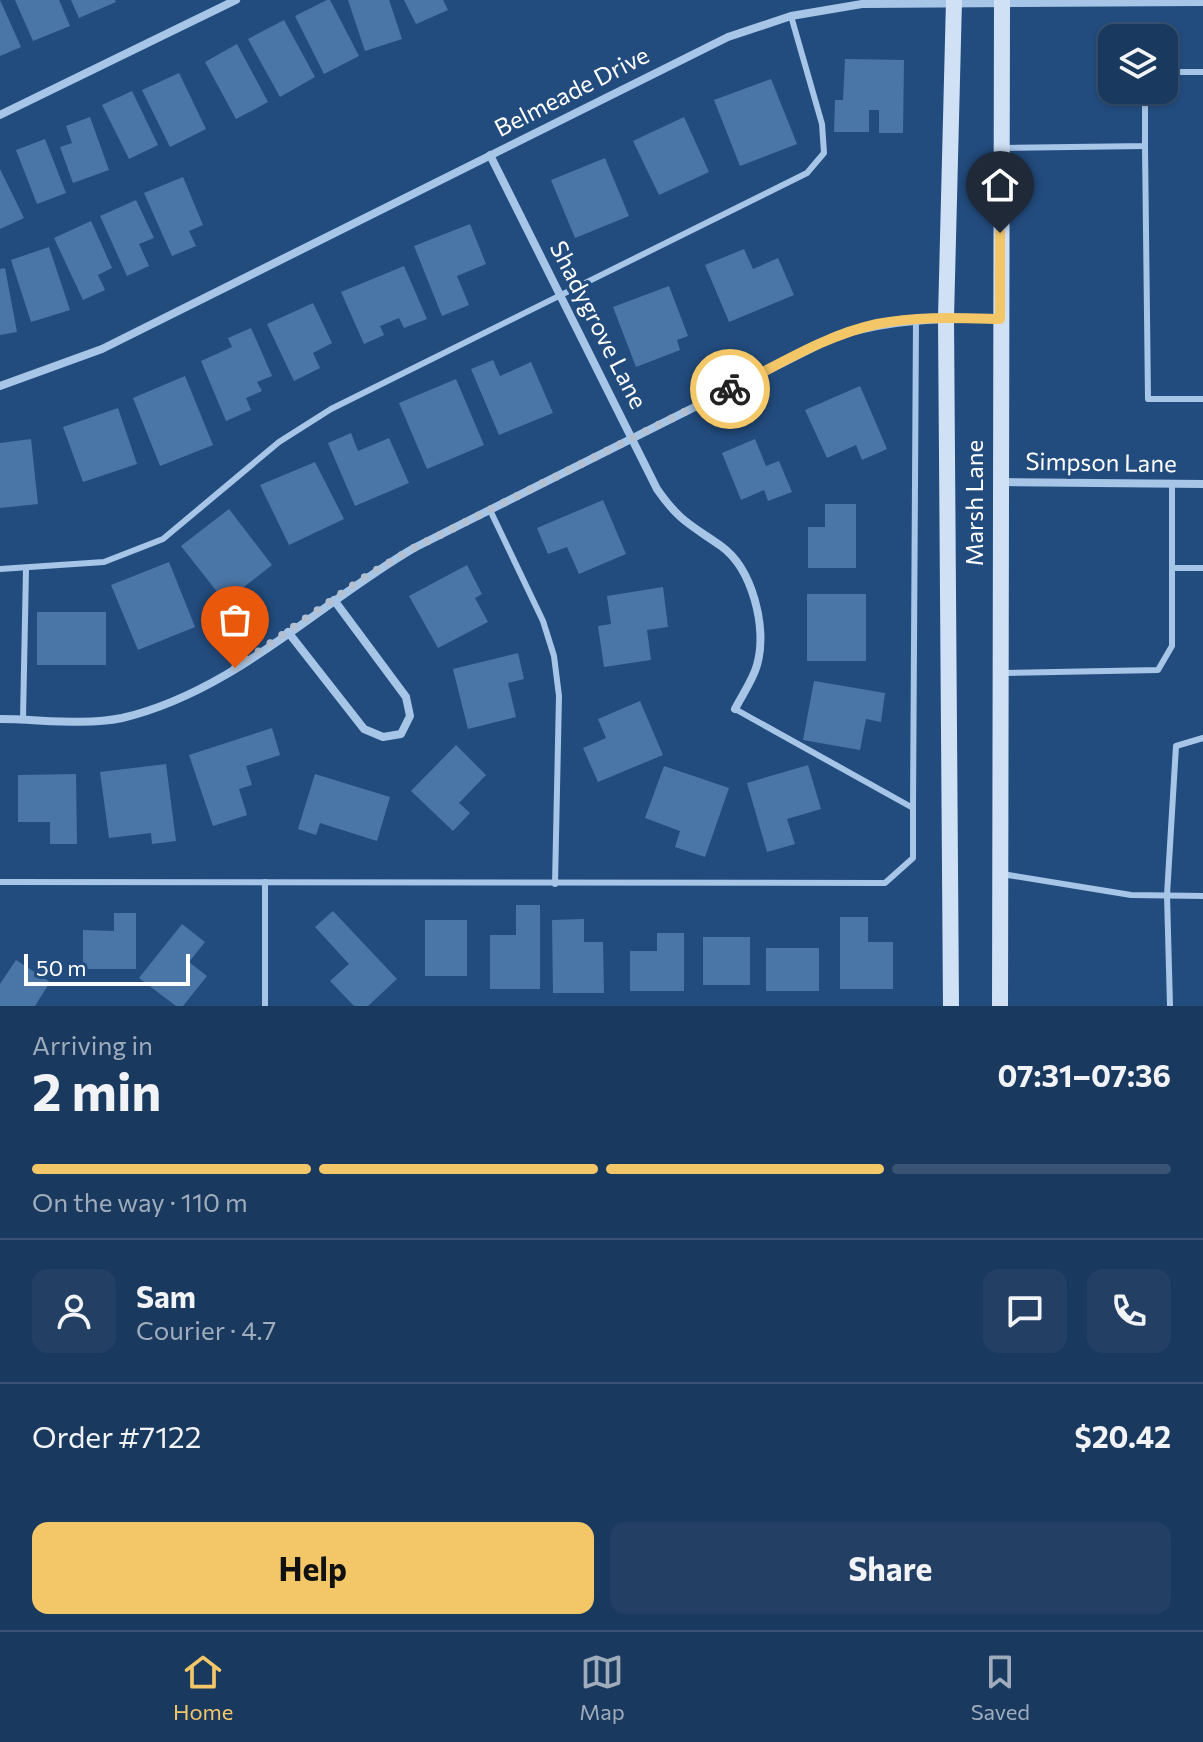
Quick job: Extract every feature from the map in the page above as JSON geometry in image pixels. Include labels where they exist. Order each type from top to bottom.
[{"type":"main road","name":"Marsh Lane","points":[[951,1006],[946,318],[954,1]]},
{"type":"main road","name":"Marsh Lane","points":[[1000,1006],[1002,874],[998,673],[1002,1]]},
{"type":"street","points":[[0,115],[236,0]]},
{"type":"street","name":"Belmeade Drive","points":[[0,386],[102,349],[728,37],[791,16],[862,4],[954,1],[1203,2]]},
{"type":"street","name":"Shadygrove Lane","points":[[490,155],[657,489],[673,512],[692,530],[722,547],[739,564],[751,586],[758,617],[758,663],[735,709]]},
{"type":"street","points":[[0,719],[118,719],[163,706],[209,686],[414,548],[836,336],[875,324],[916,319],[1000,319]]},
{"type":"street","name":"Simpson Lane","points":[[999,482],[1203,484]]},
{"type":"street","points":[[288,632],[364,729],[383,737],[401,734],[410,716],[406,697],[334,600]]},
{"type":"lane","points":[[0,569],[104,562],[163,539],[279,442],[331,409],[807,173],[824,153],[822,124],[791,16]]},
{"type":"lane","points":[[1178,72],[1203,72]]},
{"type":"lane","points":[[1145,104],[1148,399],[1203,399]]},
{"type":"lane","points":[[1001,148],[1145,146]]},
{"type":"lane","points":[[0,882],[885,883],[913,858],[916,319]]},
{"type":"lane","points":[[998,673],[1158,670],[1172,646],[1172,484]]},
{"type":"lane","points":[[490,510],[543,621],[554,656],[559,696],[555,884]]},
{"type":"lane","points":[[1173,568],[1203,568]]},
{"type":"lane","points":[[23,719],[26,569]]},
{"type":"lane","points":[[735,709],[913,808]]},
{"type":"lane","points":[[1170,1006],[1167,895],[1176,746],[1203,738]]},
{"type":"lane","points":[[1002,874],[1131,895],[1203,896]]},
{"type":"lane","points":[[265,882],[265,1006]]},
{"type":"building","points":[[0,0],[21,47],[0,56]]},
{"type":"building","points":[[15,0],[59,0],[70,26],[33,41]]},
{"type":"building","points":[[71,0],[115,0],[116,2],[79,18]]},
{"type":"building","points":[[330,0],[359,56],[324,74],[295,16]]},
{"type":"building","points":[[348,0],[389,0],[402,39],[365,51]]},
{"type":"building","points":[[404,0],[443,0],[448,10],[416,24]]},
{"type":"building","points":[[284,20],[315,77],[280,97],[248,39]]},
{"type":"building","points":[[237,44],[268,102],[236,119],[205,62]]},
{"type":"building","points":[[845,59],[904,60],[903,133],[879,133],[879,110],[869,110],[869,132],[834,132],[835,100],[843,100]]},
{"type":"building","points":[[179,73],[206,129],[170,147],[142,90]]},
{"type":"building","points":[[771,79],[797,144],[740,166],[714,100]]},
{"type":"building","points":[[132,91],[158,145],[129,159],[102,105]]},
{"type":"building","points":[[90,117],[109,170],[73,183],[60,147],[72,143],[66,126]]},
{"type":"building","points":[[684,117],[709,172],[659,195],[633,141]]},
{"type":"building","points":[[45,139],[66,193],[37,204],[16,150]]},
{"type":"building","points":[[605,158],[629,216],[575,238],[551,180]]},
{"type":"building","points":[[0,169],[24,218],[0,229]]},
{"type":"building","points":[[183,177],[203,225],[189,231],[196,246],[172,256],[144,193]]},
{"type":"building","points":[[136,200],[154,238],[139,244],[149,266],[127,276],[100,216]]},
{"type":"building","points":[[91,221],[112,268],[98,275],[105,290],[83,300],[54,238]]},
{"type":"building","points":[[470,224],[486,264],[457,276],[469,305],[442,316],[414,246]]},
{"type":"building","points":[[49,247],[70,310],[31,322],[11,260]]},
{"type":"building","points":[[744,249],[753,269],[778,258],[794,295],[729,322],[705,265]]},
{"type":"building","points":[[404,266],[427,319],[404,328],[399,318],[380,326],[384,335],[364,344],[341,292]]},
{"type":"building","points":[[5,268],[17,332],[0,335],[0,269]]},
{"type":"building","points":[[669,286],[688,336],[677,340],[680,350],[636,367],[613,307]]},
{"type":"building","points":[[313,303],[332,343],[313,353],[320,368],[294,381],[267,324]]},
{"type":"building","points":[[251,328],[272,376],[257,382],[262,391],[246,398],[251,410],[226,421],[201,361],[232,347],[228,338]]},
{"type":"building","points":[[493,360],[500,376],[531,362],[553,413],[499,435],[471,369]]},
{"type":"building","points":[[185,376],[213,445],[160,466],[133,398]]},
{"type":"building","points":[[456,379],[484,445],[427,469],[399,403]]},
{"type":"building","points":[[860,386],[887,449],[862,460],[856,445],[827,458],[805,410]]},
{"type":"building","points":[[118,408],[137,464],[83,482],[63,427]]},
{"type":"building","points":[[351,433],[358,451],[389,438],[409,483],[355,506],[328,443]]},
{"type":"building","points":[[31,439],[38,504],[0,508],[0,443]]},
{"type":"building","points":[[755,439],[766,466],[779,461],[792,492],[768,501],[764,490],[741,500],[722,453]]},
{"type":"building","points":[[315,462],[344,519],[289,545],[260,485]]},
{"type":"building","points":[[603,500],[626,554],[579,574],[567,547],[548,554],[537,528]]},
{"type":"building","points":[[825,504],[856,504],[856,568],[808,568],[808,527],[825,527]]},
{"type":"building","points":[[229,509],[272,565],[225,602],[181,546]]},
{"type":"building","points":[[169,562],[195,627],[138,650],[111,585]]},
{"type":"building","points":[[467,565],[482,594],[475,598],[488,622],[438,648],[409,596]]},
{"type":"building","points":[[663,587],[668,627],[647,630],[651,660],[604,667],[598,626],[611,624],[607,596]]},
{"type":"building","points":[[807,594],[866,594],[866,661],[807,661]]},
{"type":"building","points":[[37,612],[106,612],[106,665],[37,665]]},
{"type":"building","points":[[518,653],[524,679],[508,683],[516,717],[468,729],[453,669]]},
{"type":"building","points":[[814,681],[885,693],[881,722],[866,719],[860,750],[803,740]]},
{"type":"building","points":[[640,701],[663,755],[598,782],[583,748],[606,738],[598,719]]},
{"type":"building","points":[[272,728],[280,755],[246,766],[252,785],[239,789],[247,815],[213,826],[189,755]]},
{"type":"building","points":[[456,745],[486,775],[459,803],[470,813],[453,831],[411,791]]},
{"type":"building","points":[[166,764],[176,841],[152,844],[151,833],[109,838],[100,772]]},
{"type":"building","points":[[808,765],[821,809],[787,819],[795,844],[767,852],[747,783]]},
{"type":"building","points":[[664,766],[729,788],[705,857],[675,847],[680,831],[645,818]]},
{"type":"building","points":[[76,774],[77,844],[50,844],[50,822],[18,822],[18,775]]},
{"type":"building","points":[[315,774],[390,797],[377,841],[320,823],[316,835],[298,829]]},
{"type":"building","points":[[516,905],[540,905],[540,989],[490,989],[490,935],[516,935]]},
{"type":"building","points":[[333,911],[397,979],[368,1006],[354,1006],[330,981],[349,964],[315,927]]},
{"type":"building","points":[[114,913],[136,913],[136,969],[83,969],[83,930],[114,931]]},
{"type":"building","points":[[840,917],[868,917],[868,942],[893,942],[893,989],[840,989]]},
{"type":"building","points":[[584,919],[584,942],[603,942],[604,993],[553,993],[552,920]]},
{"type":"building","points":[[425,920],[467,920],[467,976],[425,976]]},
{"type":"building","points":[[182,924],[205,942],[189,962],[207,976],[183,1006],[176,1006],[139,978]]},
{"type":"building","points":[[657,933],[684,933],[684,991],[630,991],[630,951],[657,951]]},
{"type":"building","points":[[703,937],[750,937],[750,985],[703,985]]},
{"type":"building","points":[[766,948],[819,948],[819,991],[766,991]]},
{"type":"building","points":[[16,960],[50,982],[35,1006],[0,1006],[0,984]]},
{"type":"way so far","points":[[235,668],[368,575],[414,548],[730,389]]},
{"type":"route","points":[[730,389],[836,336],[875,324],[916,319],[1000,319],[1000,233]]}]
